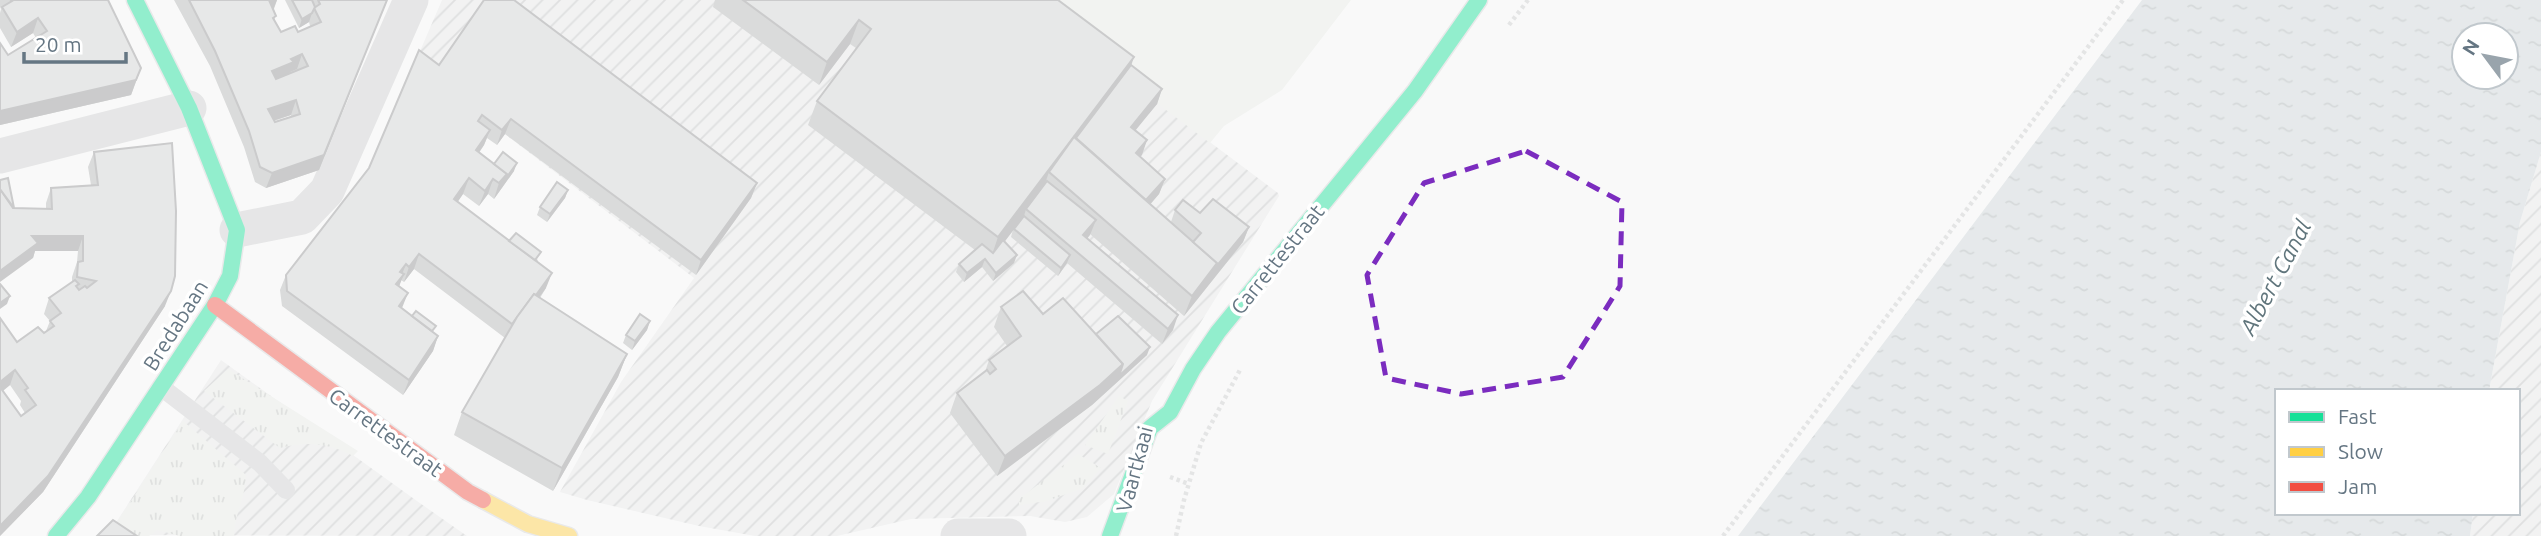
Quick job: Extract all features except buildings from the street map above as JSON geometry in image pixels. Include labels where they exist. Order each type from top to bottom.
[{"type":"street","points":[[135,0],[189,108],[237,230],[302,217],[327,191],[411,0]]},
{"type":"street","name":"Carrettestraat","points":[[1110,536],[1150,428],[1170,412],[1217,332],[1415,91],[1479,0]]},
{"type":"street","points":[[0,156],[189,108]]},
{"type":"street","name":"Bredabaan","points":[[56,536],[88,497],[215,305],[230,276],[237,230]]},
{"type":"street","name":"Carrettestraat","points":[[215,305],[468,492],[527,524],[569,536]]},
{"type":"street","name":"Vaartkaai","points":[[1167,436],[1170,412]]},
{"type":"street","points":[[958,536],[1009,536]]},
{"type":"lane","points":[[161,387],[260,463],[286,489]]},
{"type":"path","points":[[1723,536],[2123,0]]},
{"type":"path","points":[[1176,536],[1201,443],[1246,357]]},
{"type":"highlighted area","points":[[1526,151],[1622,202],[1620,286],[1563,377],[1461,394],[1386,378],[1367,275],[1424,183]]},
{"type":"shaded area","points":[[442,0],[1020,0],[1279,196],[1152,401],[1114,494],[1087,517],[1065,522],[1030,516],[911,519],[837,536],[755,536],[587,500],[560,492],[621,382],[694,278],[414,65]]},
{"type":"shaded area","points":[[2541,152],[2541,536],[2470,536],[2473,515],[2520,515],[2520,389],[2489,389],[2520,222]]},
{"type":"shaded area","points":[[221,360],[417,501],[467,536],[108,535]]},
{"type":"green space","points":[[1020,0],[1351,0],[1282,90],[1224,126],[1210,143]]},
{"type":"green space","points":[[228,369],[358,451],[353,456],[318,444],[280,448],[204,391]]},
{"type":"green space","points":[[1119,396],[1128,401],[1108,454],[1085,445]]},
{"type":"green space","points":[[183,421],[246,475],[234,536],[180,536],[157,530],[149,536],[110,536],[109,535]]},
{"type":"green space","points":[[1078,454],[1101,468],[1083,488],[1047,501],[1019,505],[1019,499]]},
{"type":"water","name":"Albert Canal","points":[[2142,0],[2541,0],[2541,152],[2520,222],[2489,389],[2275,389],[2275,515],[2473,515],[2470,536],[1738,536]]},
{"type":"traffic: fast","points":[[56,536],[88,497],[215,305],[230,276],[237,230],[189,108],[135,0]]},
{"type":"traffic: fast","points":[[1110,536],[1150,428],[1170,412],[1193,369],[1218,332],[1415,91],[1479,0]]},
{"type":"traffic: slow","points":[[483,500],[528,524],[569,536]]},
{"type":"traffic: jam","points":[[215,305],[468,492],[483,500]]}]
